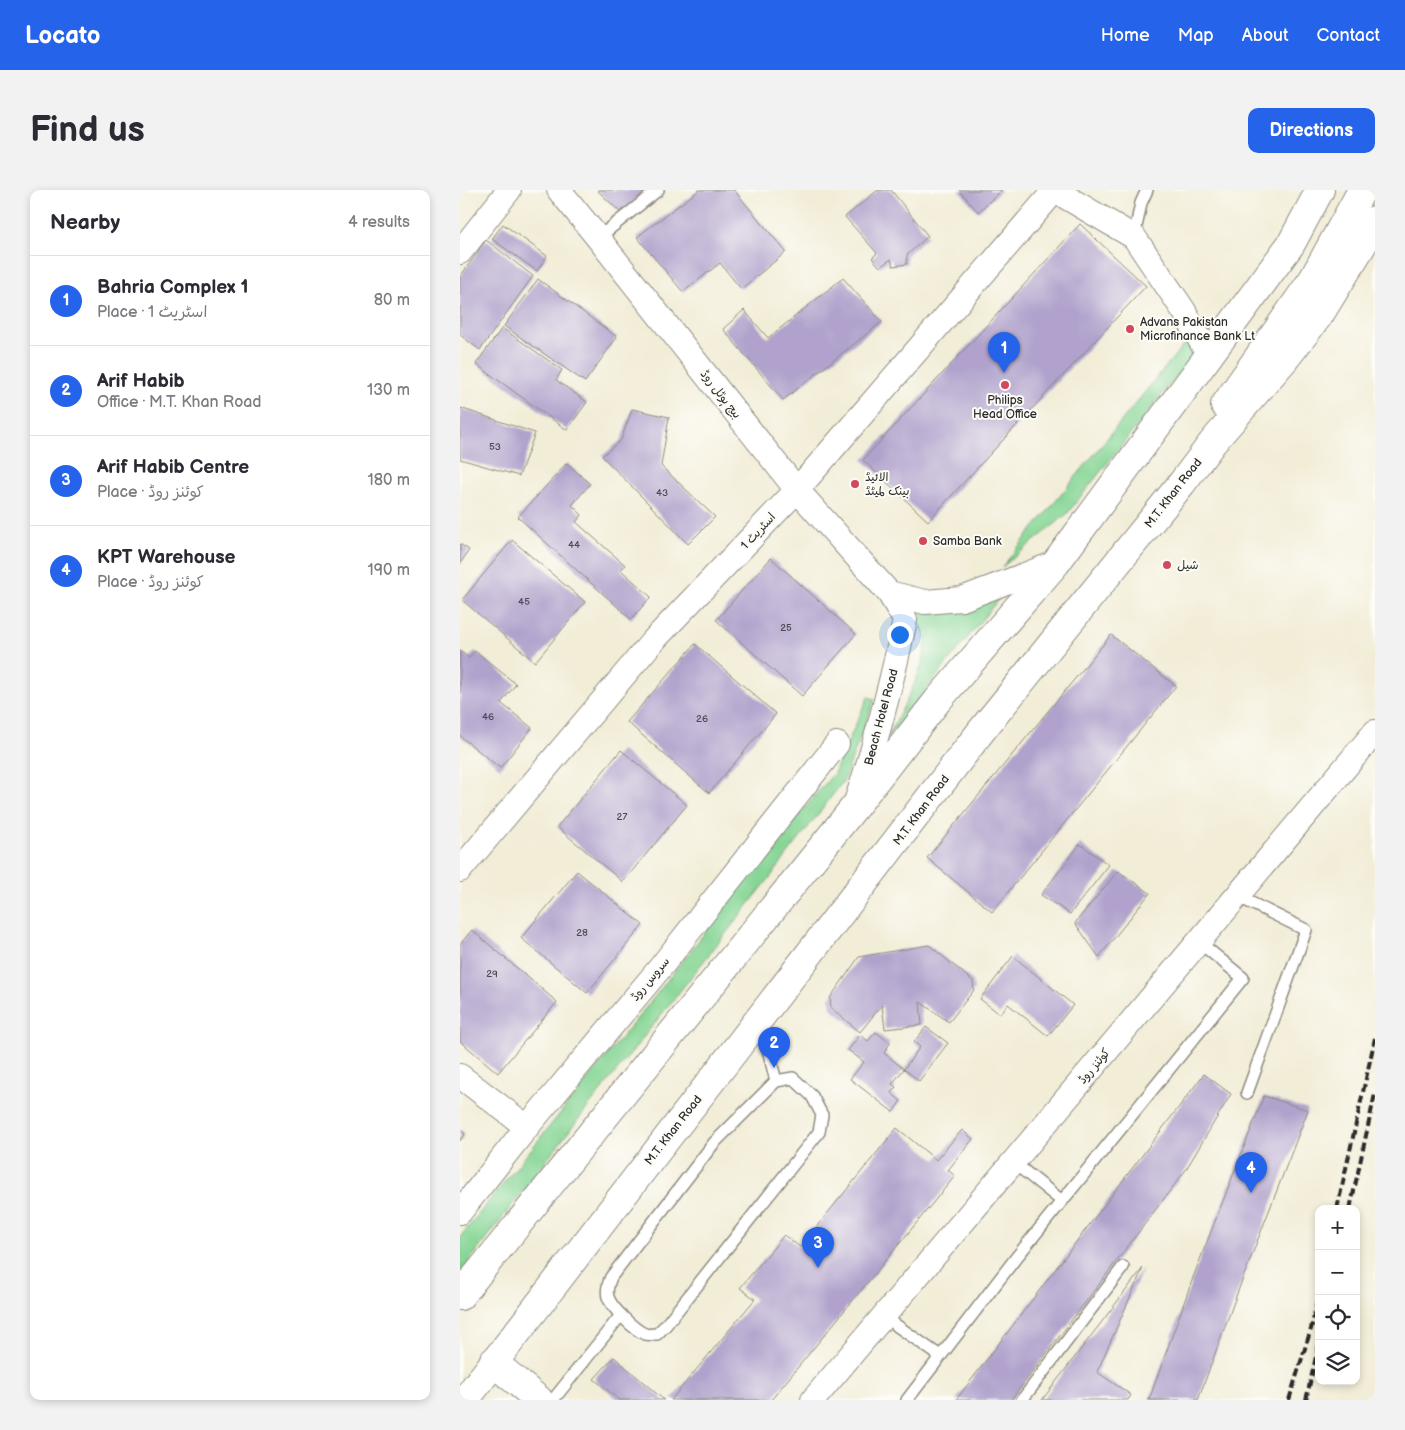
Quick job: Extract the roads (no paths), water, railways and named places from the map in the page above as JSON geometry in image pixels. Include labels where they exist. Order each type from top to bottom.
[{"type":"main road","points":[[460,1296],[938,700],[1056,563],[1291,244],[1320,190]]},
{"type":"main road","points":[[1209,356],[1236,344],[1257,326],[1307,274],[1349,190]]},
{"type":"main road","points":[[1182,483],[1193,458],[1227,402],[1362,190]]},
{"type":"main road","name":"M.T. Khan Road","points":[[465,1400],[982,730],[1213,442],[1284,360],[1320,314],[1366,239],[1375,220]]},
{"type":"main road","points":[[493,1362],[540,1400]]},
{"type":"street","points":[[460,252],[509,190]]},
{"type":"street","name":"بیچ ہوٹل روڈ","points":[[559,190],[797,490],[889,593]]},
{"type":"street","points":[[1055,190],[1134,237],[1184,311],[1209,356]]},
{"type":"street","name":"اسٹریٹ 1","points":[[460,870],[652,642],[797,490],[1055,190]]},
{"type":"street","points":[[889,593],[925,602],[962,599],[1056,563]]},
{"type":"street","name":"Beach Hotel Road","points":[[853,808],[873,751],[888,696],[905,620],[889,593]]},
{"type":"street","name":"کوئنز روڈ","points":[[813,1400],[1375,732]]},
{"type":"street","name":"سروس روڈ","points":[[460,1212],[527,1127],[660,968],[837,744]]},
{"type":"street","points":[[460,1076],[527,1127]]},
{"type":"lane","points":[[598,238],[658,190]]},
{"type":"lane","points":[[1134,237],[1141,203],[1147,190]]},
{"type":"lane","points":[[1237,896],[1306,930],[1246,1094]]},
{"type":"lane","points":[[907,1400],[1062,1201],[1243,978],[1199,942]]},
{"type":"lane","points":[[760,1017],[776,1082]]},
{"type":"lane","points":[[793,1078],[812,1096],[822,1114],[819,1132],[657,1334],[647,1334],[638,1330],[621,1315],[608,1299],[607,1287],[611,1277],[714,1143],[776,1082],[793,1078]]},
{"type":"lane","points":[[1013,1162],[1062,1201]]},
{"type":"lane","points":[[1022,1400],[1123,1267]]},
{"type":"lane","points":[[553,1400],[621,1315]]},
{"type":"lane","points":[[883,1316],[940,1356]]},
{"type":"railway","points":[[1338,1205],[1375,1038]]},
{"type":"railway","points":[[1351,1205],[1375,1094]]},
{"type":"railway","points":[[1289,1400],[1311,1329],[1319,1295]]},
{"type":"railway","points":[[1306,1400],[1315,1361]]},
{"type":"place","name":"Advans Pakistan Microfinance Bank Lt","points":[[1130,329]]},
{"type":"place","name":"Bahria Complex 1","points":[[1004,373]]},
{"type":"place","name":"Philips Head Office","points":[[1005,385]]},
{"type":"place","name":"الائیڈ بینک لمیٹڈ","points":[[855,484]]},
{"type":"place","name":"Samba Bank","points":[[923,541]]},
{"type":"place","name":"شیل","points":[[1167,565]]},
{"type":"place","name":"Arif Habib","points":[[774,1068]]},
{"type":"place","name":"KPT Warehouse","points":[[1251,1193]]},
{"type":"place","name":"Arif Habib Centre","points":[[818,1268]]}]
